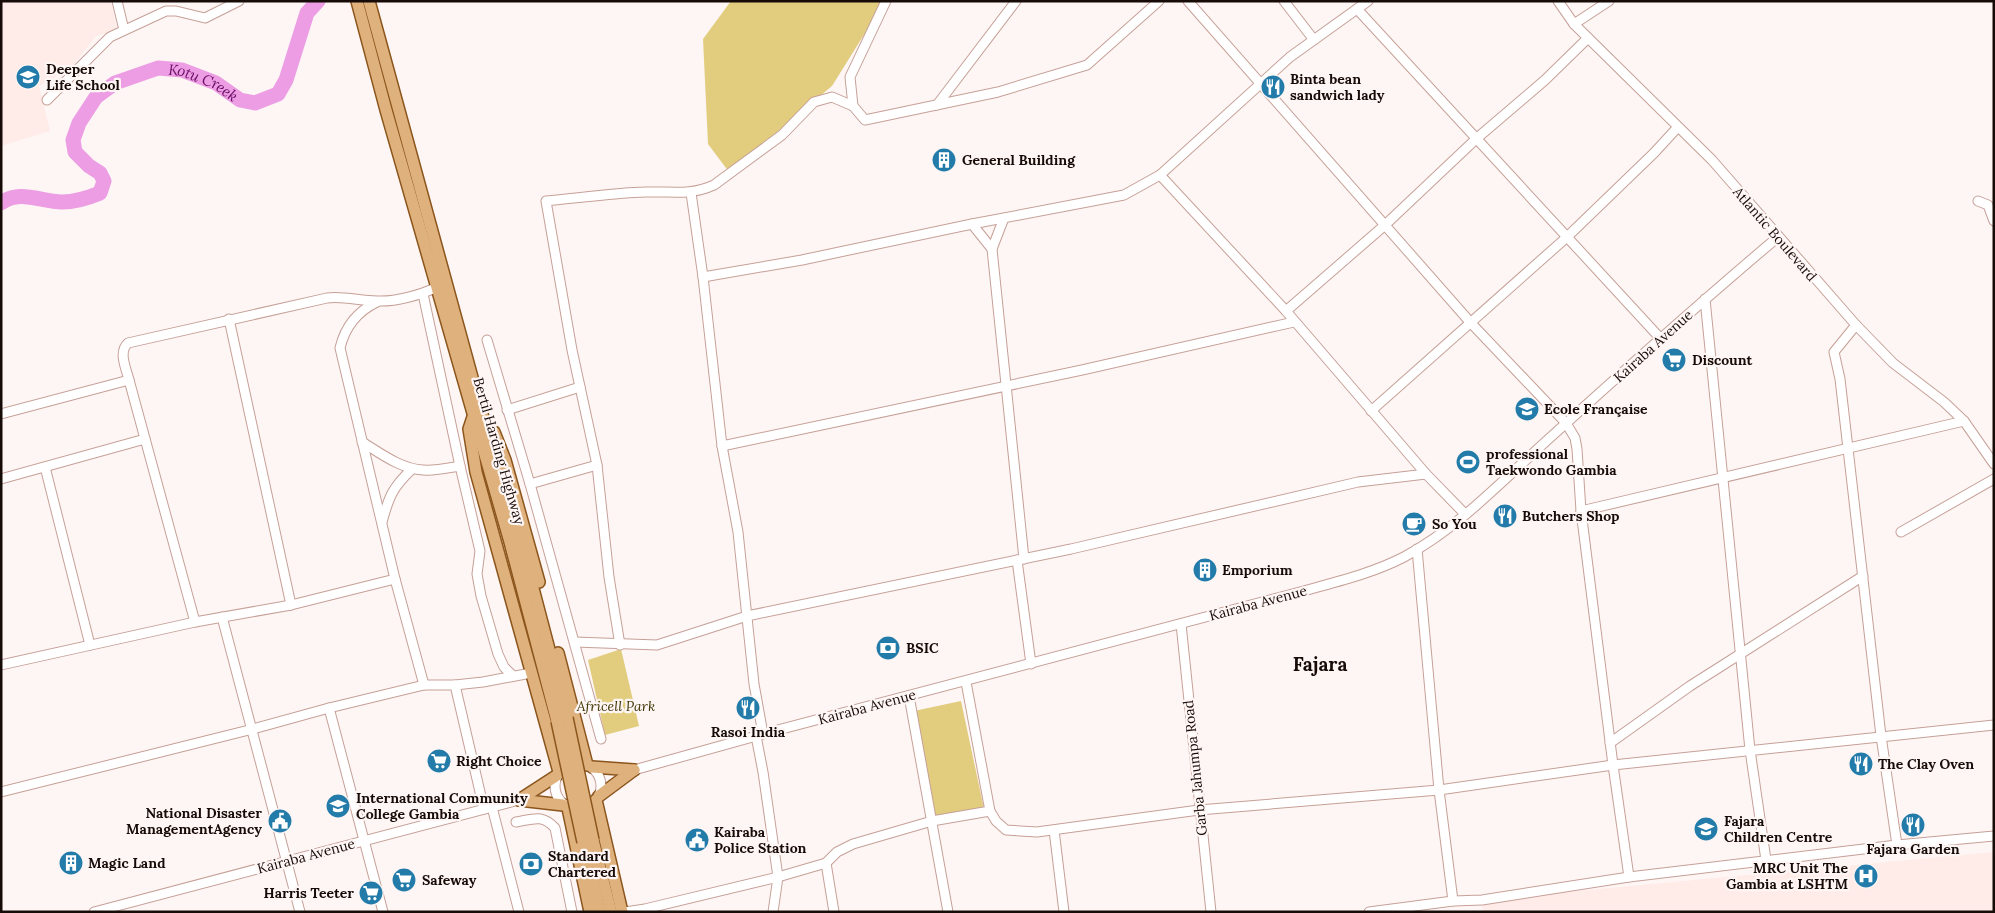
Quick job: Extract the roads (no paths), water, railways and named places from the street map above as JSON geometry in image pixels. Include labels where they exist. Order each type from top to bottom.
[{"type":"main road","name":"Bertil Harding Highway","points":[[357,1],[437,287],[478,416]]},
{"type":"main road","name":"Bertil Harding Highway","points":[[369,1],[541,653],[600,912]]},
{"type":"main road","points":[[519,800],[558,774],[532,672],[476,472],[469,430],[478,416],[494,432],[505,460],[590,766],[634,770]]},
{"type":"main road","name":"Bertil Harding Highway","points":[[483,434],[550,650],[611,912]]},
{"type":"main road","points":[[623,912],[598,798],[634,770]]},
{"type":"main road","points":[[519,800],[566,806],[590,912]]},
{"type":"street","points":[[117,1],[124,30]]},
{"type":"street","points":[[47,100],[110,37],[166,11],[176,11],[205,18],[239,1]]},
{"type":"street","points":[[853,106],[850,76],[886,1]]},
{"type":"street","points":[[937,105],[1016,1]]},
{"type":"street","points":[[620,645],[609,577],[597,465],[580,387],[546,201],[646,192],[691,193],[714,185],[782,135],[814,102],[832,97],[853,106],[866,120],[998,92],[1087,65],[1159,1]]},
{"type":"street","points":[[1188,1],[1470,322],[1566,424],[1575,438],[1581,511],[1629,877]]},
{"type":"street","points":[[1284,1],[1314,40]]},
{"type":"street","points":[[703,277],[802,260],[972,224],[1124,195],[1160,175],[1290,57],[1368,1]]},
{"type":"street","name":"Atlantic Boulevard","points":[[1558,1],[1574,24],[1677,128],[1712,160],[1856,325],[1893,363],[1944,402],[1964,421],[1994,464]]},
{"type":"street","points":[[1574,24],[1609,1]]},
{"type":"street","points":[[1356,9],[1661,339]]},
{"type":"street","points":[[1286,311],[1385,225],[1476,139],[1545,80],[1588,38]]},
{"type":"street","points":[[1371,411],[1567,237],[1654,153],[1677,128]]},
{"type":"street","points":[[1160,175],[1286,311],[1426,474],[1465,514]]},
{"type":"street","points":[[691,193],[703,277],[722,446],[738,532],[763,772],[778,877],[773,912]]},
{"type":"street","points":[[1978,200],[1988,205],[1994,221]]},
{"type":"street","points":[[1004,218],[992,250],[1007,386],[1020,560],[1031,664]]},
{"type":"street","points":[[972,224],[992,250]]},
{"type":"street","name":"Kairaba Avenue","points":[[634,770],[1358,576],[1387,565],[1416,549],[1465,514],[1705,298],[1778,237]]},
{"type":"street","points":[[195,622],[122,352],[128,343],[229,319],[335,297],[378,301],[423,294],[437,287]]},
{"type":"street","points":[[423,294],[480,551],[478,574],[481,596],[498,654],[504,667],[513,676]]},
{"type":"street","points":[[1705,298],[1742,652],[1750,750],[1766,860]]},
{"type":"street","points":[[378,301],[365,308],[355,318],[341,341],[340,348],[395,579],[424,685]]},
{"type":"street","points":[[229,319],[291,605]]},
{"type":"street","points":[[722,446],[1007,386],[1294,322]]},
{"type":"street","points":[[1856,325],[1834,352],[1840,378],[1881,736],[1897,844]]},
{"type":"street","points":[[487,340],[530,484],[601,739]]},
{"type":"street","points":[[1,414],[129,380]]},
{"type":"street","points":[[507,410],[580,387]]},
{"type":"street","points":[[1581,511],[1723,477],[1848,450],[1964,421]]},
{"type":"street","points":[[1,479],[145,439]]},
{"type":"street","points":[[362,442],[412,469],[425,470],[460,466]]},
{"type":"street","points":[[530,484],[597,465]]},
{"type":"street","points":[[45,466],[90,645]]},
{"type":"street","points":[[382,524],[386,506],[395,485],[412,469]]},
{"type":"street","points":[[574,642],[657,645],[747,616],[1020,560],[1358,482],[1426,474]]},
{"type":"street","points":[[1901,532],[1994,479]]},
{"type":"street","points":[[1416,549],[1439,790],[1452,901]]},
{"type":"street","points":[[1610,743],[1742,652],[1862,576]]},
{"type":"street","points":[[1,665],[195,622],[291,605],[395,579]]},
{"type":"street","points":[[222,617],[300,912]]},
{"type":"street","name":"Garba Jahumpa Road","points":[[1181,624],[1211,912]]},
{"type":"street","points":[[1,792],[424,685],[455,685],[532,672]]},
{"type":"street","points":[[966,682],[990,811],[996,821],[1006,830],[1022,832],[1054,830],[1199,810],[1439,790],[1613,765],[1994,725]]},
{"type":"street","points":[[455,685],[488,808],[519,912]]},
{"type":"street","points":[[909,696],[948,912]]},
{"type":"street","points":[[329,708],[365,840],[382,912]]},
{"type":"street","points":[[572,763],[590,766],[600,780],[598,798],[583,809],[566,806],[555,792],[558,774],[572,763]]},
{"type":"street","name":"Kairaba Avenue","points":[[94,912],[519,800]]},
{"type":"street","points":[[623,912],[645,909],[778,877],[826,862],[837,852],[853,844],[932,821],[990,811]]},
{"type":"street","points":[[516,822],[541,818],[548,820],[555,828],[572,912]]},
{"type":"street","points":[[1054,830],[1064,912]]},
{"type":"street","points":[[1370,912],[1452,901],[1482,900],[1629,877],[1897,844],[1994,836]]},
{"type":"street","points":[[826,862],[834,912]]},
{"type":"waterway","name":"Kotu Creek","points":[[1,203],[16,197],[67,202],[100,193],[104,181],[100,173],[89,166],[75,152],[73,140],[79,123],[96,97],[115,83],[158,68],[182,70],[216,83],[240,100],[255,103],[278,94],[286,80],[307,13],[318,1]]},
{"type":"place","name":"Deeper Life School","points":[[28,77]]},
{"type":"place","name":"Binta bean sandwich lady","points":[[1273,87]]},
{"type":"place","name":"General Building","points":[[944,160]]},
{"type":"place","name":"Discount","points":[[1674,360]]},
{"type":"place","name":"Ecole Française","points":[[1527,409]]},
{"type":"place","name":"professional Taekwondo Gambia","points":[[1468,462]]},
{"type":"place","name":"Butchers Shop","points":[[1505,516]]},
{"type":"place","name":"So You","points":[[1414,524]]},
{"type":"place","name":"Emporium","points":[[1205,570]]},
{"type":"place","name":"BSIC","points":[[888,648]]},
{"type":"place","name":"Rasoi India","points":[[748,708]]},
{"type":"place","name":"Right Choice","points":[[439,761]]},
{"type":"place","name":"The Clay Oven","points":[[1861,764]]},
{"type":"place","name":"International Community College Gambia","points":[[338,806]]},
{"type":"place","name":"National Disaster ManagementAgency","points":[[280,821]]},
{"type":"place","name":"Fajara Garden","points":[[1913,825]]},
{"type":"place","name":"Fajara Children Centre","points":[[1706,829]]},
{"type":"place","name":"Kairaba Police Station","points":[[697,840]]},
{"type":"place","name":"Magic Land","points":[[71,863]]},
{"type":"place","name":"Standard Chartered","points":[[531,864]]},
{"type":"place","name":"MRC Unit The Gambia at LSHTM","points":[[1866,876]]},
{"type":"place","name":"Safeway","points":[[404,880]]},
{"type":"place","name":"Harris Teeter","points":[[371,893]]},
{"type":"district","name":"Fajara","points":[[1320,664]]},
{"type":"park label","name":"Africell Park","points":[[616,706]]}]
